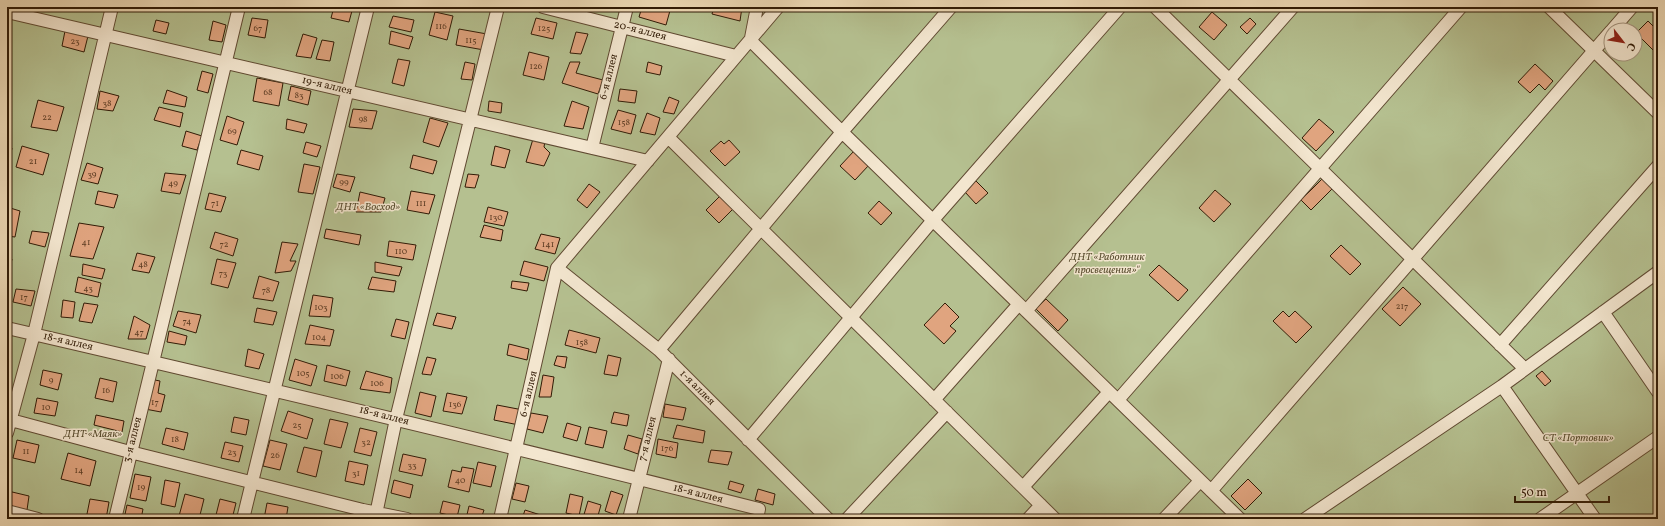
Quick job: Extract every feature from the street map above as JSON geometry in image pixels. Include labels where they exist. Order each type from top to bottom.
[{"type":"street","points":[[7,433],[9,419],[34,334],[112,7]]},
{"type":"street","name":"3-я аллея","points":[[115,519],[239,7]]},
{"type":"street","points":[[243,519],[368,7]]},
{"type":"street","points":[[376,516],[396,419],[472,120],[498,7]]},
{"type":"street","name":"20-я аллея","points":[[543,7],[736,56]]},
{"type":"street","name":"6-я аллея","points":[[592,148],[627,7]]},
{"type":"street","points":[[750,40],[757,7]]},
{"type":"street","points":[[557,268],[778,7]]},
{"type":"street","points":[[659,350],[842,132],[951,7]]},
{"type":"street","points":[[748,440],[933,220],[1120,7]]},
{"type":"street","points":[[1155,7],[1525,369]]},
{"type":"street","points":[[934,400],[1023,308],[1293,7]]},
{"type":"street","points":[[1118,400],[1461,7]]},
{"type":"street","points":[[1549,7],[1658,113]]},
{"type":"street","points":[[1618,22],[1632,7]]},
{"type":"street","name":"19-я аллея","points":[[7,12],[648,161]]},
{"type":"street","points":[[1211,491],[1603,39]]},
{"type":"street","points":[[750,40],[842,132],[1240,519]]},
{"type":"street","points":[[668,137],[1056,519]]},
{"type":"street","points":[[1500,345],[1658,166]]},
{"type":"street","name":"6-я аллея","points":[[500,519],[557,268]]},
{"type":"street","name":"1-я аллея","points":[[557,268],[669,359],[828,519]]},
{"type":"street","points":[[1305,519],[1502,386],[1658,272]]},
{"type":"street","points":[[1603,312],[1658,392]]},
{"type":"street","name":"18-я аллея","points":[[7,328],[396,419],[516,450],[638,479],[758,514]]},
{"type":"street","name":"7-я аллея","points":[[629,519],[669,359]]},
{"type":"street","points":[[1502,386],[1595,519]]},
{"type":"street","points":[[1022,487],[1109,392]]},
{"type":"street","points":[[847,519],[946,412]]},
{"type":"street","points":[[9,419],[376,516],[407,519]]},
{"type":"street","points":[[1540,519],[1658,436]]},
{"type":"street","points":[[1164,519],[1200,481]]},
{"type":"street","points":[[1028,519],[1041,505]]},
{"type":"street","points":[[7,511],[38,519]]},
{"type":"green space","points":[[7,7],[1658,7],[1658,519],[7,519]]},
{"type":"building","points":[[334,7],[353,7],[349,22],[331,18]]},
{"type":"building","points":[[642,7],[671,7],[666,25],[639,17]]},
{"type":"building","points":[[714,7],[742,7],[740,21],[712,14]]},
{"type":"building","points":[[435,12],[453,16],[447,40],[429,35]]},
{"type":"building","points":[[1212,12],[1227,25],[1214,40],[1199,27]]},
{"type":"building","points":[[393,16],[414,20],[411,32],[389,27]]},
{"type":"building","points":[[252,18],[268,20],[265,38],[248,35]]},
{"type":"building","points":[[536,18],[557,23],[553,39],[531,34]]},
{"type":"building","points":[[1250,18],[1256,24],[1247,34],[1240,27]]},
{"type":"building","points":[[156,20],[169,23],[166,34],[153,31]]},
{"type":"building","points":[[213,21],[226,25],[222,42],[209,40]]},
{"type":"building","points":[[1648,21],[1658,31],[1658,50],[1656,53],[1643,40],[1643,26]]},
{"type":"building","points":[[459,29],[487,34],[484,50],[456,45]]},
{"type":"building","points":[[65,31],[88,36],[84,52],[62,46]]},
{"type":"building","points":[[391,31],[413,37],[409,49],[389,44]]},
{"type":"building","points":[[576,32],[588,34],[581,54],[570,53]]},
{"type":"building","points":[[303,34],[317,38],[311,58],[296,56]]},
{"type":"building","points":[[322,40],[334,42],[330,61],[316,59]]},
{"type":"building","points":[[529,52],[549,57],[544,80],[523,75]]},
{"type":"building","points":[[398,59],[410,61],[404,86],[392,83]]},
{"type":"building","points":[[465,62],[475,64],[472,80],[461,79]]},
{"type":"building","points":[[570,62],[580,62],[576,73],[603,80],[598,94],[562,83]]},
{"type":"building","points":[[648,62],[662,66],[660,75],[646,72]]},
{"type":"building","points":[[1535,64],[1553,81],[1545,90],[1539,84],[1530,93],[1518,82]]},
{"type":"building","points":[[202,71],[213,74],[208,93],[197,90]]},
{"type":"building","points":[[257,78],[283,83],[279,106],[253,101]]},
{"type":"building","points":[[291,86],[311,91],[308,105],[288,100]]},
{"type":"building","points":[[620,89],[637,91],[635,103],[618,101]]},
{"type":"building","points":[[167,90],[187,97],[185,107],[163,103]]},
{"type":"building","points":[[100,91],[119,96],[113,111],[97,109]]},
{"type":"building","points":[[669,97],[679,101],[674,114],[663,112]]},
{"type":"building","points":[[38,100],[64,107],[57,131],[31,127]]},
{"type":"building","points":[[489,101],[502,103],[501,113],[488,111]]},
{"type":"building","points":[[572,101],[589,107],[583,129],[564,126]]},
{"type":"building","points":[[159,107],[183,113],[180,127],[154,120]]},
{"type":"building","points":[[353,109],[377,111],[372,129],[349,127]]},
{"type":"building","points":[[618,110],[636,115],[631,134],[611,129]]},
{"type":"building","points":[[647,113],[660,118],[655,135],[640,132]]},
{"type":"building","points":[[227,116],[244,122],[237,145],[220,140]]},
{"type":"building","points":[[430,118],[448,123],[439,147],[423,142]]},
{"type":"building","points":[[287,119],[307,124],[304,133],[286,129]]},
{"type":"building","points":[[1319,119],[1334,132],[1316,151],[1302,138]]},
{"type":"building","points":[[186,131],[202,136],[197,150],[182,146]]},
{"type":"building","points":[[533,139],[545,141],[544,147],[550,153],[544,166],[526,162]]},
{"type":"building","points":[[729,140],[740,152],[725,166],[710,151],[721,141],[724,144]]},
{"type":"building","points":[[306,142],[321,146],[317,157],[303,153]]},
{"type":"building","points":[[22,146],[49,154],[43,175],[16,167]]},
{"type":"building","points":[[495,146],[510,150],[505,168],[491,165]]},
{"type":"building","points":[[7,147],[12,148],[9,163],[7,162]]},
{"type":"building","points":[[241,150],[263,156],[259,170],[237,164]]},
{"type":"building","points":[[854,151],[869,165],[855,180],[840,166]]},
{"type":"building","points":[[413,155],[437,161],[433,174],[410,168]]},
{"type":"building","points":[[87,163],[103,168],[98,184],[81,180]]},
{"type":"building","points":[[304,164],[320,167],[313,194],[298,192]]},
{"type":"building","points":[[165,173],[186,175],[180,194],[161,191]]},
{"type":"building","points":[[337,174],[355,177],[350,192],[333,187]]},
{"type":"building","points":[[468,174],[479,175],[475,188],[465,187]]},
{"type":"building","points":[[1324,177],[1334,187],[1311,210],[1301,200]]},
{"type":"building","points":[[976,181],[988,193],[976,204],[965,192]]},
{"type":"building","points":[[589,184],[600,192],[587,208],[577,200]]},
{"type":"building","points":[[1215,190],[1231,204],[1214,222],[1199,208]]},
{"type":"building","points":[[98,191],[118,195],[114,208],[95,204]]},
{"type":"building","points":[[411,191],[435,195],[429,214],[407,210]]},
{"type":"building","points":[[360,192],[385,198],[381,212],[356,212]]},
{"type":"building","points":[[209,193],[226,197],[221,212],[205,209]]},
{"type":"building","points":[[721,195],[734,208],[719,223],[706,210]]},
{"type":"building","points":[[879,201],[892,213],[881,225],[868,213]]},
{"type":"building","points":[[7,207],[20,211],[15,237],[7,236]]},
{"type":"building","points":[[488,207],[508,212],[504,226],[484,222]]},
{"type":"building","points":[[79,223],[104,227],[93,259],[70,256]]},
{"type":"building","points":[[484,225],[503,230],[501,241],[480,237]]},
{"type":"building","points":[[326,229],[361,235],[359,245],[324,238]]},
{"type":"building","points":[[32,231],[49,233],[45,247],[29,243]]},
{"type":"building","points":[[215,232],[238,239],[233,256],[210,248]]},
{"type":"building","points":[[541,234],[560,238],[555,254],[535,249]]},
{"type":"building","points":[[389,241],[416,245],[413,260],[387,256]]},
{"type":"building","points":[[282,242],[298,244],[290,261],[296,261],[291,271],[275,273]]},
{"type":"building","points":[[1341,245],[1361,264],[1350,275],[1330,256]]},
{"type":"building","points":[[137,253],[155,257],[149,273],[132,270]]},
{"type":"building","points":[[7,258],[12,259],[9,272],[7,271]]},
{"type":"building","points":[[217,259],[236,263],[228,288],[211,284]]},
{"type":"building","points":[[524,261],[548,267],[544,281],[520,275]]},
{"type":"building","points":[[375,262],[402,267],[399,276],[375,272]]},
{"type":"building","points":[[83,264],[105,269],[102,279],[82,275]]},
{"type":"building","points":[[1159,265],[1188,290],[1178,301],[1149,275]]},
{"type":"building","points":[[259,276],[279,282],[273,301],[253,298]]},
{"type":"building","points":[[78,277],[101,283],[98,297],[75,292]]},
{"type":"building","points":[[372,277],[396,281],[394,292],[368,289]]},
{"type":"building","points":[[512,281],[529,283],[527,291],[511,288]]},
{"type":"building","points":[[1403,287],[1421,304],[1400,326],[1382,309]]},
{"type":"building","points":[[16,289],[35,291],[31,306],[13,302]]},
{"type":"building","points":[[313,295],[333,298],[330,317],[309,316]]},
{"type":"building","points":[[1046,299],[1068,320],[1058,331],[1036,309]]},
{"type":"building","points":[[63,300],[75,302],[73,318],[61,317]]},
{"type":"building","points":[[84,303],[98,305],[92,323],[79,321]]},
{"type":"building","points":[[945,303],[959,317],[950,326],[956,331],[944,344],[924,325]]},
{"type":"building","points":[[257,308],[277,312],[273,325],[254,322]]},
{"type":"building","points":[[178,311],[201,315],[196,333],[173,326]]},
{"type":"building","points":[[1283,311],[1289,317],[1295,311],[1312,327],[1296,343],[1273,321]]},
{"type":"building","points":[[437,313],[456,317],[452,329],[433,325]]},
{"type":"building","points":[[134,316],[150,325],[146,339],[128,339]]},
{"type":"building","points":[[396,319],[409,322],[405,339],[391,336]]},
{"type":"building","points":[[310,325],[334,330],[330,346],[305,344]]},
{"type":"building","points":[[569,330],[600,338],[596,353],[565,345]]},
{"type":"building","points":[[169,331],[187,336],[185,345],[167,342]]},
{"type":"building","points":[[509,344],[529,349],[527,360],[507,355]]},
{"type":"building","points":[[248,349],[264,354],[259,369],[245,366]]},
{"type":"building","points":[[608,355],[621,358],[617,376],[604,374]]},
{"type":"building","points":[[557,356],[567,357],[565,368],[554,365]]},
{"type":"building","points":[[427,357],[436,359],[431,375],[422,374]]},
{"type":"building","points":[[295,359],[317,366],[311,386],[289,380]]},
{"type":"building","points":[[327,365],[350,371],[346,386],[324,381]]},
{"type":"building","points":[[43,370],[62,374],[58,390],[40,385]]},
{"type":"building","points":[[366,371],[392,378],[390,393],[360,389]]},
{"type":"building","points":[[1542,371],[1551,381],[1545,386],[1536,376]]},
{"type":"building","points":[[543,375],[554,377],[551,397],[539,397]]},
{"type":"building","points":[[100,378],[117,382],[113,402],[95,398]]},
{"type":"building","points":[[150,379],[160,381],[158,393],[165,395],[161,412],[145,409]]},
{"type":"building","points":[[420,392],[436,396],[431,417],[415,413]]},
{"type":"building","points":[[447,393],[467,397],[462,414],[443,411]]},
{"type":"building","points":[[37,398],[58,402],[55,416],[34,413]]},
{"type":"building","points":[[665,404],[686,408],[683,420],[663,417]]},
{"type":"building","points":[[497,405],[523,410],[519,425],[494,420]]},
{"type":"building","points":[[288,411],[313,419],[307,439],[281,431]]},
{"type":"building","points":[[614,412],[629,415],[627,426],[611,423]]},
{"type":"building","points":[[531,413],[548,416],[543,433],[527,429]]},
{"type":"building","points":[[96,415],[124,421],[122,432],[94,425]]},
{"type":"building","points":[[234,417],[249,420],[246,435],[231,432]]},
{"type":"building","points":[[330,419],[348,423],[341,448],[324,444]]},
{"type":"building","points":[[567,423],[581,427],[577,441],[563,437]]},
{"type":"building","points":[[677,425],[705,431],[703,443],[673,438]]},
{"type":"building","points":[[589,427],[607,431],[603,448],[585,444]]},
{"type":"building","points":[[166,428],[188,433],[184,450],[162,444]]},
{"type":"building","points":[[360,428],[377,432],[371,456],[354,452]]},
{"type":"building","points":[[628,435],[642,439],[638,454],[624,449]]},
{"type":"building","points":[[658,439],[678,443],[676,458],[656,454]]},
{"type":"building","points":[[17,440],[39,445],[35,463],[13,458]]},
{"type":"building","points":[[270,440],[287,444],[280,470],[263,466]]},
{"type":"building","points":[[225,442],[243,446],[239,462],[221,458]]},
{"type":"building","points":[[304,447],[322,451],[316,477],[297,472]]},
{"type":"building","points":[[711,450],[732,452],[728,465],[708,462]]},
{"type":"building","points":[[68,453],[96,461],[90,486],[61,479]]},
{"type":"building","points":[[403,454],[426,459],[422,476],[399,471]]},
{"type":"building","points":[[349,461],[368,465],[364,485],[345,481]]},
{"type":"building","points":[[478,462],[496,466],[491,487],[473,483]]},
{"type":"building","points":[[462,467],[474,469],[469,492],[448,487],[452,470],[461,472]]},
{"type":"building","points":[[135,474],[151,477],[146,501],[130,498]]},
{"type":"building","points":[[1248,479],[1262,493],[1245,510],[1231,496]]},
{"type":"building","points":[[165,480],[180,483],[175,507],[161,504]]},
{"type":"building","points":[[394,480],[413,485],[410,498],[391,493]]},
{"type":"building","points":[[730,481],[744,485],[741,493],[728,489]]},
{"type":"building","points":[[516,483],[529,486],[525,502],[512,499]]},
{"type":"building","points":[[758,489],[775,494],[773,505],[755,500]]},
{"type":"building","points":[[8,491],[29,496],[27,510],[7,506]]},
{"type":"building","points":[[611,491],[623,495],[616,515],[605,511]]},
{"type":"building","points":[[185,494],[204,499],[199,519],[179,516]]},
{"type":"building","points":[[570,494],[583,497],[579,516],[566,513]]},
{"type":"building","points":[[90,499],[109,502],[106,519],[86,519]]},
{"type":"building","points":[[220,499],[236,503],[232,519],[215,519]]},
{"type":"building","points":[[443,501],[460,505],[457,517],[440,513]]},
{"type":"building","points":[[588,501],[601,505],[597,519],[583,518]]},
{"type":"building","points":[[267,503],[288,507],[286,519],[264,519]]},
{"type":"building","points":[[127,505],[143,509],[141,519],[124,519]]},
{"type":"building","points":[[469,506],[484,510],[481,519],[466,519]]},
{"type":"building","points":[[525,510],[553,519],[522,519]]},
{"type":"park label","name":"ДНТ «Восход»","points":[[368,207]]},
{"type":"park label","name":"ДНТ «Работник просвещения»\"","points":[[1107,263]]},
{"type":"park label","name":"ДНТ «Маяк»","points":[[93,434]]},
{"type":"park label","name":"СТ «Портовик»","points":[[1578,438]]}]
